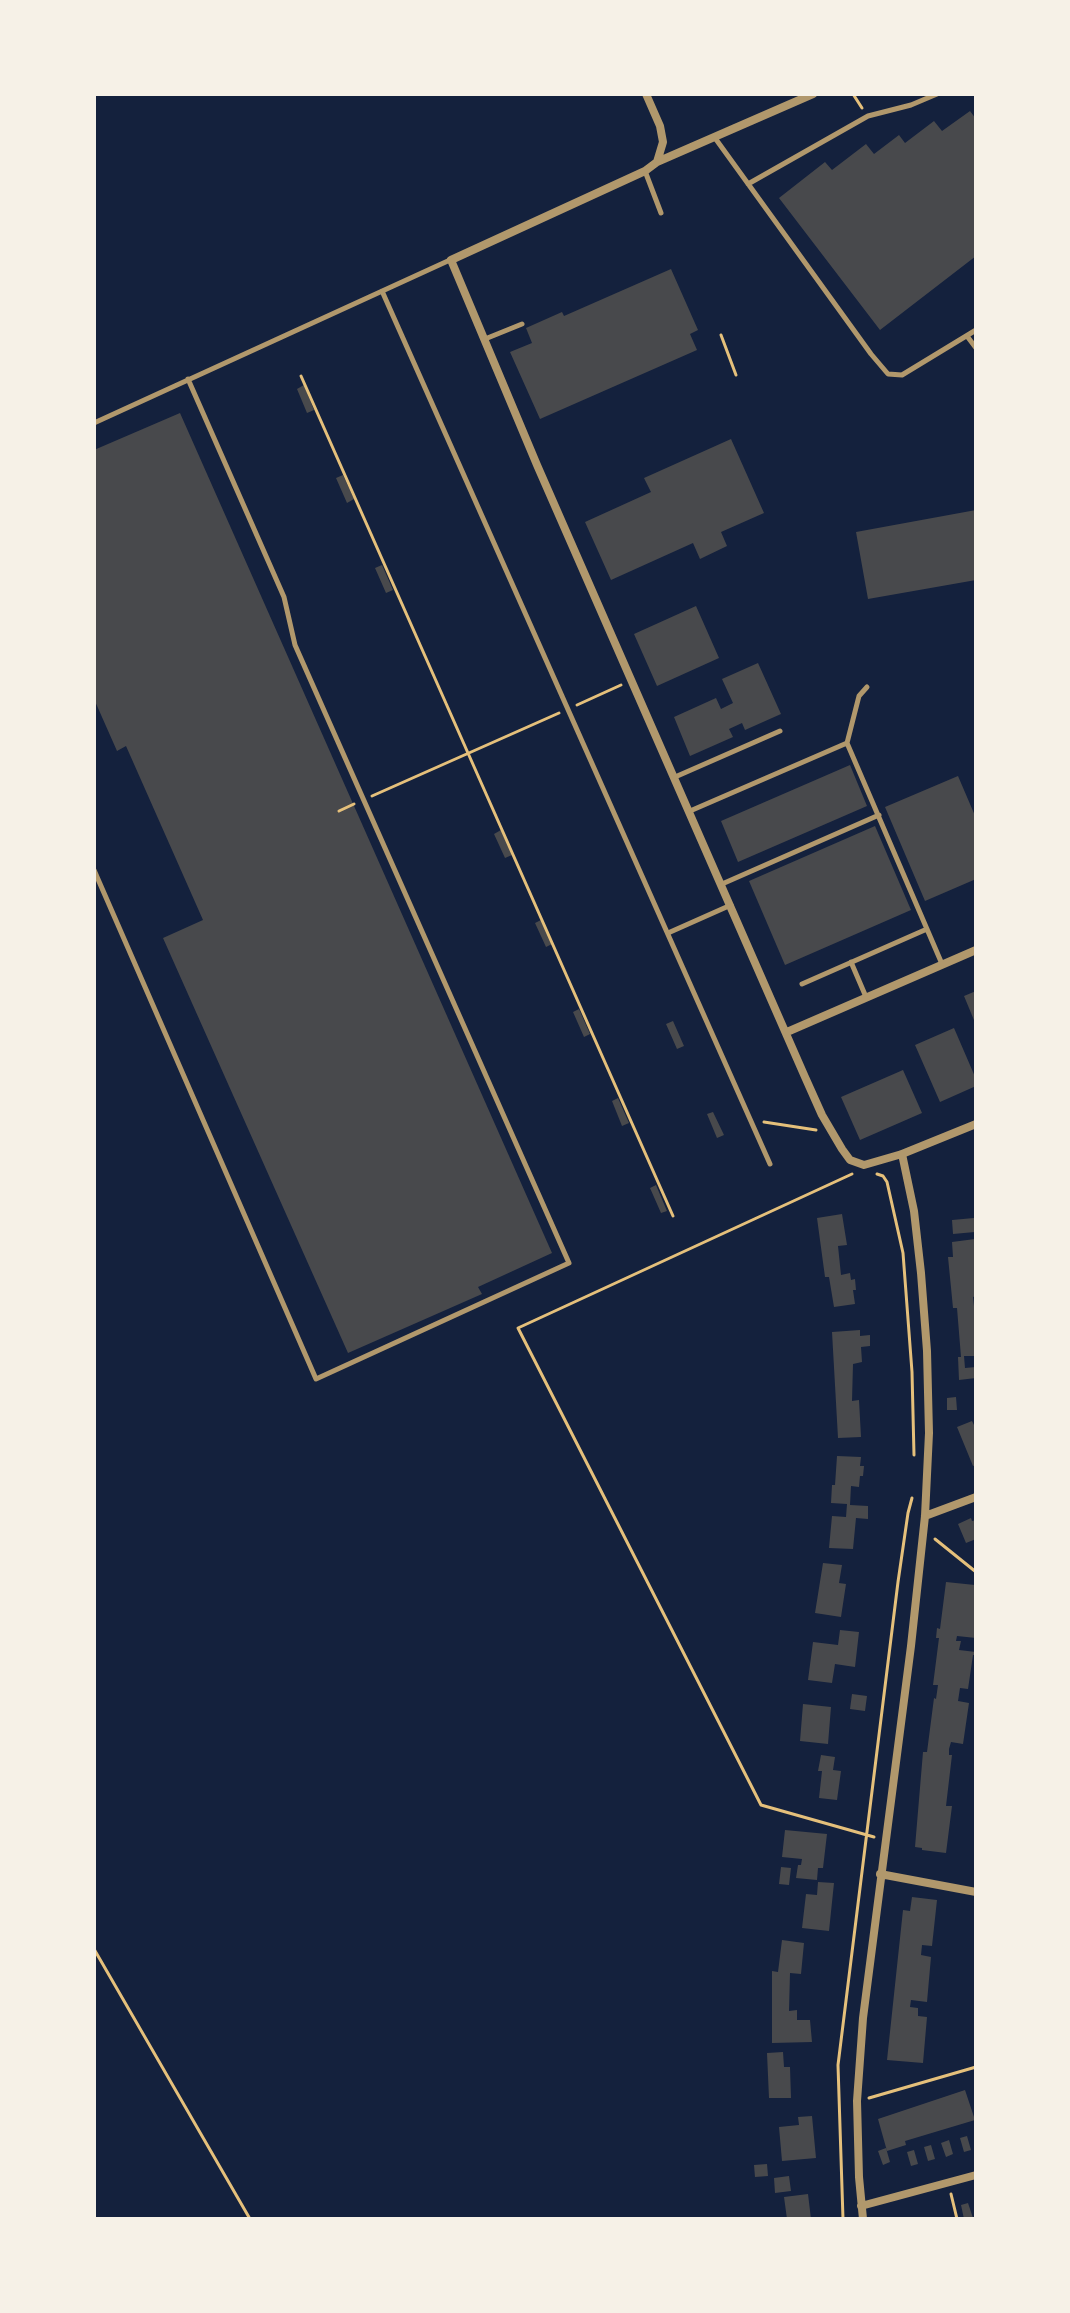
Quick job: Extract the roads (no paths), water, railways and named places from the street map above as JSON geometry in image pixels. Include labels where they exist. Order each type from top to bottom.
[{"type":"street","points":[[646,94],[660,126],[663,142],[657,162]]},
{"type":"street","points":[[813,94],[657,162],[645,171],[451,260],[631,680],[831,1131],[850,1160],[864,1165],[902,1154],[976,1124]]},
{"type":"street","points":[[787,1032],[976,950]]},
{"type":"street","points":[[863,2219],[857,2101],[863,2018],[911,1646],[924,1530],[929,1433],[927,1351],[914,1211],[902,1154]]},
{"type":"street","points":[[925,1516],[976,1497]]},
{"type":"street","points":[[880,1874],[976,1892]]},
{"type":"street","points":[[861,2206],[976,2175]]},
{"type":"lane","points":[[748,184],[868,116],[911,105],[937,94]]},
{"type":"lane","points":[[715,138],[888,374],[902,375],[976,330]]},
{"type":"lane","points":[[645,171],[661,213]]},
{"type":"lane","points":[[94,423],[451,260]]},
{"type":"lane","points":[[382,291],[770,1164]]},
{"type":"lane","points":[[484,340],[522,324]]},
{"type":"lane","points":[[967,335],[976,348]]},
{"type":"lane","points":[[94,870],[316,1379],[569,1263],[295,645],[284,597],[188,379]]},
{"type":"lane","points":[[867,687],[859,696],[847,743],[942,965]]},
{"type":"lane","points":[[675,777],[780,731]]},
{"type":"lane","points":[[690,811],[847,743]]},
{"type":"lane","points":[[722,884],[879,815]]},
{"type":"lane","points":[[668,933],[731,905]]},
{"type":"lane","points":[[802,984],[927,929]]},
{"type":"lane","points":[[851,962],[867,998]]}]
